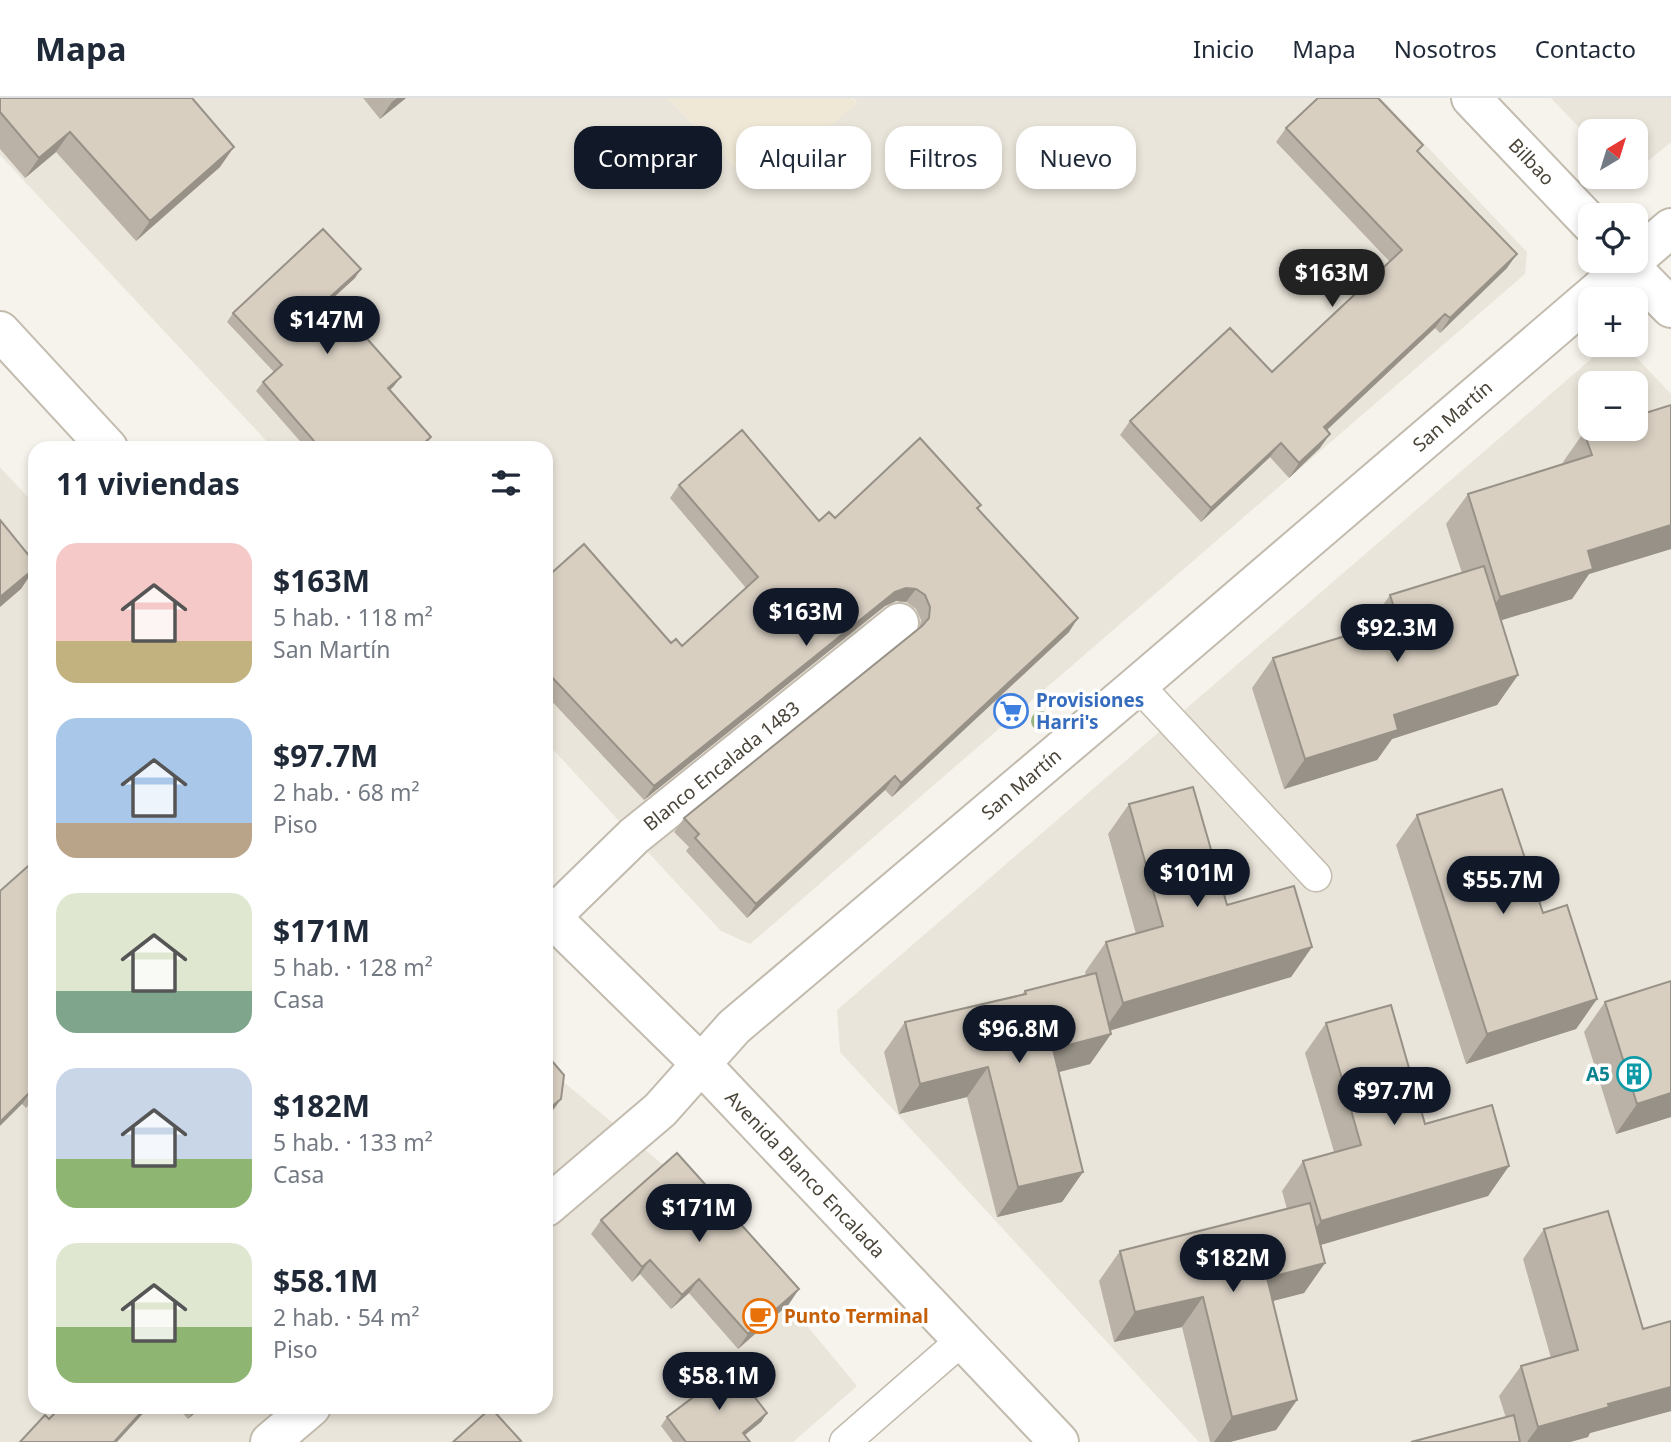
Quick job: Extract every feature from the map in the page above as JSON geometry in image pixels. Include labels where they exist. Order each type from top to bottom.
[{"type":"street","name":"Bilbao","points":[[1471,98],[1578,210]]},
{"type":"street","name":"San Martín","points":[[1648,247],[1671,228]]},
{"type":"street","name":"San Martín","points":[[553,1201],[660,1110],[740,1022],[1138,685],[1617,273]]},
{"type":"street","points":[[1641,273],[1671,308]]},
{"type":"street","points":[[0,331],[102,441]]},
{"type":"street","name":"Blanco Encalada 1483","points":[[553,910],[634,836],[899,623]]},
{"type":"street","name":"Avenida Blanco Encalada","points":[[553,918],[701,1064],[1059,1442]]},
{"type":"street","points":[[270,1442],[303,1414]]},
{"type":"lane","points":[[1138,685],[1316,876]]},
{"type":"lane","points":[[845,1442],[962,1339]]},
{"type":"shaded area","points":[[0,98],[668,98],[695,126],[574,126],[574,189],[722,189],[722,153],[736,168],[736,189],[871,189],[871,126],[828,126],[857,103],[853,98],[1381,98],[1527,252],[1525,274],[750,944],[721,931],[553,750],[553,441],[266,441],[0,155]]},
{"type":"shaded area","points":[[668,98],[852,98],[857,104],[829,126],[736,126],[736,168],[722,153],[722,126],[695,126]]},
{"type":"shaded area","points":[[1551,98],[1671,98],[1671,142],[1648,161],[1648,119],[1578,119],[1578,126]]},
{"type":"shaded area","points":[[1593,357],[1636,357],[1671,394],[1671,1442],[1199,1442],[840,1052],[837,1010]]},
{"type":"shaded area","points":[[0,467],[28,497],[28,1414],[553,1414],[553,1070],[566,1084],[667,1168],[789,1304],[857,1386],[793,1442],[0,1442]]},
{"type":"building","points":[[0,98],[192,98],[234,147],[150,221],[70,132],[39,158],[0,112]]},
{"type":"building","points":[[1318,98],[1378,98],[1423,145],[1417,151],[1517,254],[1450,318],[1445,314],[1324,427],[1330,434],[1299,463],[1281,443],[1211,508],[1130,421],[1230,328],[1272,372],[1402,250],[1286,128]]},
{"type":"building","points":[[323,229],[361,269],[330,297],[401,377],[388,388],[431,437],[426,441],[314,441],[263,382],[282,365],[233,313]]},
{"type":"building","points":[[1671,405],[1671,525],[1588,551],[1593,569],[1500,597],[1468,494],[1592,455],[1587,441],[1648,441],[1648,412]]},
{"type":"building","points":[[742,430],[819,521],[829,512],[835,518],[920,438],[981,505],[977,508],[1078,618],[901,783],[895,776],[756,904],[695,838],[699,834],[684,818],[922,626],[929,618],[930,607],[925,595],[916,589],[906,588],[895,592],[654,786],[553,678],[553,572],[584,544],[671,643],[676,639],[682,646],[758,577],[679,485]]},
{"type":"building","points":[[0,520],[28,554],[28,574],[0,597]]},
{"type":"building","points":[[1484,566],[1518,675],[1394,715],[1398,730],[1305,759],[1273,658],[1398,620],[1390,595]]},
{"type":"building","points":[[1193,787],[1227,905],[1294,886],[1312,947],[1123,1003],[1106,942],[1163,926],[1129,804]]},
{"type":"building","points":[[1502,789],[1543,913],[1567,905],[1597,999],[1487,1034],[1417,815]]},
{"type":"building","points":[[28,866],[28,1094],[0,1122],[0,891]]},
{"type":"building","points":[[1096,973],[1111,1034],[1053,1049],[1083,1172],[1018,1187],[988,1067],[920,1084],[905,1022],[1026,994],[1025,991]]},
{"type":"building","points":[[1671,981],[1671,1093],[1637,1104],[1605,1002]]},
{"type":"building","points":[[1391,1005],[1425,1124],[1492,1105],[1509,1166],[1321,1221],[1303,1161],[1361,1145],[1326,1023]]},
{"type":"building","points":[[553,1062],[564,1075],[561,1099],[553,1105]]},
{"type":"building","points":[[677,1153],[799,1289],[748,1334],[699,1279],[682,1295],[650,1260],[642,1267],[601,1220]]},
{"type":"building","points":[[1310,1203],[1325,1263],[1267,1278],[1297,1400],[1232,1417],[1203,1297],[1135,1312],[1120,1251]]},
{"type":"building","points":[[1608,1211],[1643,1329],[1671,1321],[1671,1387],[1538,1427],[1521,1366],[1578,1350],[1544,1229]]},
{"type":"building","points":[[732,1368],[767,1413],[743,1433],[750,1442],[686,1442],[667,1417]]},
{"type":"building","points":[[54,1414],[140,1414],[114,1442],[20,1442],[45,1415],[49,1419]]},
{"type":"building","points":[[484,1414],[496,1414],[521,1441],[519,1442],[453,1442]]},
{"type":"building","points":[[1514,1415],[1520,1442],[1411,1442]]},
{"type":"place","name":"Provisiones Harri's","points":[[1011,711]]},
{"type":"place","name":"A5","points":[[1634,1074]]},
{"type":"place","name":"Punto Terminal","points":[[760,1316]]}]
